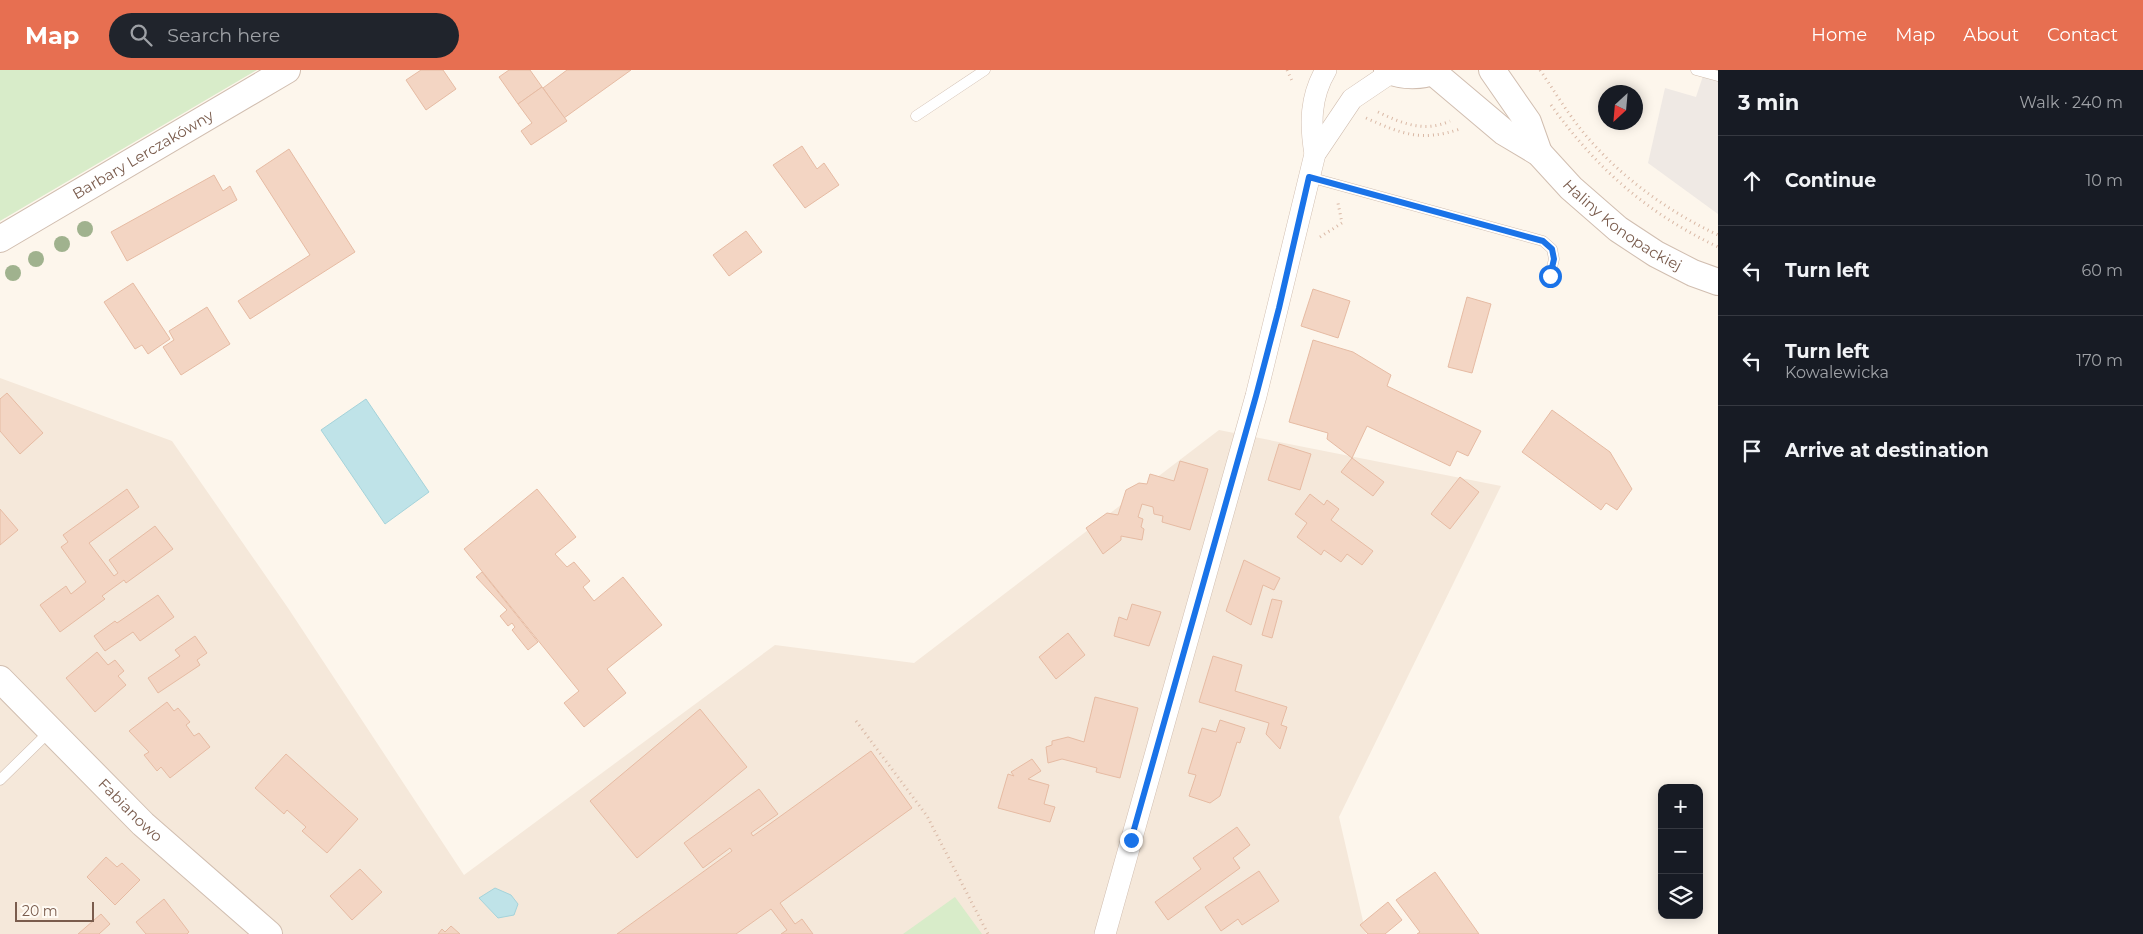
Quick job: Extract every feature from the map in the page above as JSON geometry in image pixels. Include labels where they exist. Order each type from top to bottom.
[{"type":"street","name":"Barbary Lerczakówny","points":[[0,239],[287,70]]},
{"type":"street","points":[[1315,154],[1311,128],[1315,96],[1318,84],[1326,70]]},
{"type":"street","name":"Haliny Konopackiej","points":[[1492,70],[1528,122],[1539,153]]},
{"type":"street","points":[[1105,934],[1256,396],[1279,308],[1315,154],[1352,99],[1390,71],[1420,75],[1435,71]]},
{"type":"street","name":"Haliny Konopackiej","points":[[1435,71],[1504,132],[1539,153],[1571,188],[1618,229],[1656,254],[1692,273],[1718,282]]},
{"type":"street","name":"Fabianowo","points":[[0,679],[143,824],[269,934]]},
{"type":"lane","points":[[916,116],[985,70]]},
{"type":"lane","points":[[1696,70],[1718,76]]},
{"type":"lane","points":[[1309,177],[1543,241],[1552,249],[1554,259],[1550,276]]},
{"type":"lane","points":[[0,780],[50,731]]},
{"type":"path","points":[[1287,70],[1296,88]]},
{"type":"path","points":[[1540,70],[1579,127],[1618,168],[1664,205],[1718,235]]},
{"type":"path","points":[[1547,99],[1573,135],[1604,170],[1630,194],[1692,234],[1718,247]]},
{"type":"path","points":[[1357,116],[1413,136],[1443,135],[1467,127]]},
{"type":"path","points":[[856,721],[927,816],[988,934]]},
{"type":"shaded area","points":[[1705,70],[1718,70],[1718,214],[1648,163],[1665,88],[1696,97]]},
{"type":"shaded area","points":[[0,378],[172,441],[288,608],[464,875],[775,645],[914,663],[1219,430],[1501,486],[1339,817],[1366,934],[0,934]]},
{"type":"green space","points":[[0,70],[257,70],[0,221]]},
{"type":"green space","points":[[955,897],[982,934],[903,934]]},
{"type":"water","points":[[366,399],[429,492],[385,524],[321,430]]},
{"type":"water","points":[[495,888],[511,895],[518,904],[514,915],[498,918],[479,898]]},
{"type":"building","points":[[421,70],[443,70],[456,89],[426,110],[406,80]]},
{"type":"building","points":[[509,70],[530,70],[542,87],[518,104],[499,77]]},
{"type":"building","points":[[567,70],[631,70],[564,118],[543,88]]},
{"type":"building","points":[[542,87],[567,121],[531,145],[521,131],[532,123],[518,104]]},
{"type":"building","points":[[802,146],[817,169],[824,163],[839,185],[805,208],[773,165]]},
{"type":"building","points":[[289,149],[355,252],[250,319],[238,301],[310,255],[256,171]]},
{"type":"building","points":[[214,175],[223,191],[230,186],[237,200],[127,261],[111,232]]},
{"type":"building","points":[[746,231],[762,252],[729,276],[713,255]]},
{"type":"building","points":[[133,283],[170,339],[148,354],[142,345],[135,349],[104,302]]},
{"type":"building","points":[[1313,289],[1350,301],[1338,338],[1301,326]]},
{"type":"building","points":[[1467,297],[1491,304],[1472,373],[1448,367]]},
{"type":"building","points":[[207,307],[230,344],[181,375],[163,347],[174,340],[169,331]]},
{"type":"building","points":[[1313,340],[1353,352],[1391,375],[1387,386],[1481,431],[1468,456],[1457,451],[1450,466],[1367,426],[1352,458],[1327,439],[1328,433],[1289,422]]},
{"type":"building","points":[[7,393],[43,433],[20,454],[0,431],[0,399]]},
{"type":"building","points":[[1552,410],[1610,452],[1632,489],[1617,510],[1606,503],[1601,510],[1522,452]]},
{"type":"building","points":[[1279,444],[1311,454],[1300,490],[1268,480]]},
{"type":"building","points":[[1352,458],[1384,482],[1373,496],[1341,472]]},
{"type":"building","points":[[1180,461],[1208,469],[1190,530],[1162,522],[1163,516],[1154,514],[1153,507],[1142,504],[1138,517],[1143,519],[1141,527],[1144,529],[1142,540],[1121,536],[1121,540],[1103,554],[1086,528],[1107,513],[1118,515],[1126,490],[1139,483],[1147,484],[1150,474],[1174,481]]},
{"type":"building","points":[[1460,477],[1479,492],[1450,529],[1431,514]]},
{"type":"building","points":[[127,489],[139,507],[89,543],[114,576],[118,573],[109,560],[155,526],[173,549],[126,583],[124,580],[102,596],[105,599],[60,632],[40,605],[66,586],[71,594],[86,582],[61,547],[68,542],[63,535]]},
{"type":"building","points":[[537,489],[576,537],[555,554],[567,567],[574,562],[590,581],[583,587],[594,601],[623,577],[662,625],[607,669],[626,693],[584,727],[564,703],[579,691],[464,549]]},
{"type":"building","points":[[1310,494],[1324,505],[1327,500],[1339,509],[1331,520],[1373,551],[1362,565],[1347,554],[1341,562],[1324,550],[1321,555],[1297,537],[1307,523],[1295,514]]},
{"type":"building","points":[[0,509],[18,530],[0,545]]},
{"type":"building","points":[[1244,560],[1280,578],[1274,590],[1263,585],[1251,625],[1226,611]]},
{"type":"building","points":[[482,572],[538,642],[528,650],[512,630],[515,627],[512,623],[508,626],[500,616],[507,610],[476,577]]},
{"type":"building","points":[[158,595],[174,617],[140,641],[133,632],[105,651],[94,636]]},
{"type":"building","points":[[1272,599],[1282,601],[1272,638],[1262,635]]},
{"type":"building","points":[[1132,604],[1161,612],[1149,646],[1114,636],[1119,617],[1127,620]]},
{"type":"building","points":[[1068,633],[1085,655],[1056,679],[1039,657]]},
{"type":"building","points":[[195,636],[207,653],[197,660],[200,665],[158,693],[148,678],[180,656],[175,650]]},
{"type":"building","points":[[97,652],[108,665],[115,660],[124,671],[118,676],[126,685],[95,712],[66,678]]},
{"type":"building","points":[[1213,656],[1242,665],[1235,691],[1287,707],[1281,725],[1287,727],[1280,749],[1266,734],[1269,723],[1199,702]]},
{"type":"building","points":[[1095,697],[1138,708],[1120,778],[1096,772],[1097,768],[1062,759],[1048,763],[1046,747],[1052,745],[1052,741],[1068,737],[1084,742]]},
{"type":"building","points":[[167,702],[174,711],[178,708],[190,722],[186,725],[194,736],[199,733],[210,747],[170,778],[161,767],[157,771],[144,755],[149,752],[129,731]]},
{"type":"building","points":[[700,709],[747,767],[637,858],[590,801]]},
{"type":"building","points":[[1220,720],[1245,728],[1240,743],[1237,742],[1220,796],[1210,803],[1189,796],[1196,775],[1188,773],[1202,728],[1216,732]]},
{"type":"building","points":[[871,751],[912,808],[780,903],[795,924],[802,919],[813,934],[781,934],[787,930],[771,909],[736,934],[617,934],[732,851],[730,848],[703,868],[684,843],[759,789],[778,814],[751,833],[753,836]]},
{"type":"building","points":[[286,754],[358,819],[327,853],[302,831],[306,827],[287,810],[284,814],[255,788]]},
{"type":"building","points":[[1032,759],[1041,771],[1028,779],[1049,785],[1044,804],[1055,807],[1050,822],[998,808],[1008,774],[1014,776],[1011,772]]},
{"type":"building","points":[[1237,827],[1250,845],[1233,858],[1240,868],[1168,920],[1155,902],[1201,869],[1193,858]]},
{"type":"building","points":[[106,857],[117,867],[122,863],[140,880],[115,905],[87,877]]},
{"type":"building","points":[[360,869],[382,892],[352,920],[330,896]]},
{"type":"building","points":[[1259,871],[1279,901],[1242,925],[1238,919],[1221,931],[1205,907]]},
{"type":"building","points":[[1435,872],[1479,934],[1417,934],[1420,932],[1396,900]]},
{"type":"building","points":[[164,899],[189,932],[187,934],[146,934],[136,922]]},
{"type":"building","points":[[1388,902],[1402,920],[1385,934],[1368,934],[1360,925]]},
{"type":"building","points":[[101,914],[110,924],[99,934],[78,934]]},
{"type":"building","points":[[451,926],[460,934],[438,934],[442,929],[445,932]]},
{"type":"route","points":[[1131,840],[1256,396],[1279,308],[1309,177],[1543,241],[1552,249],[1554,259],[1550,276]]}]
